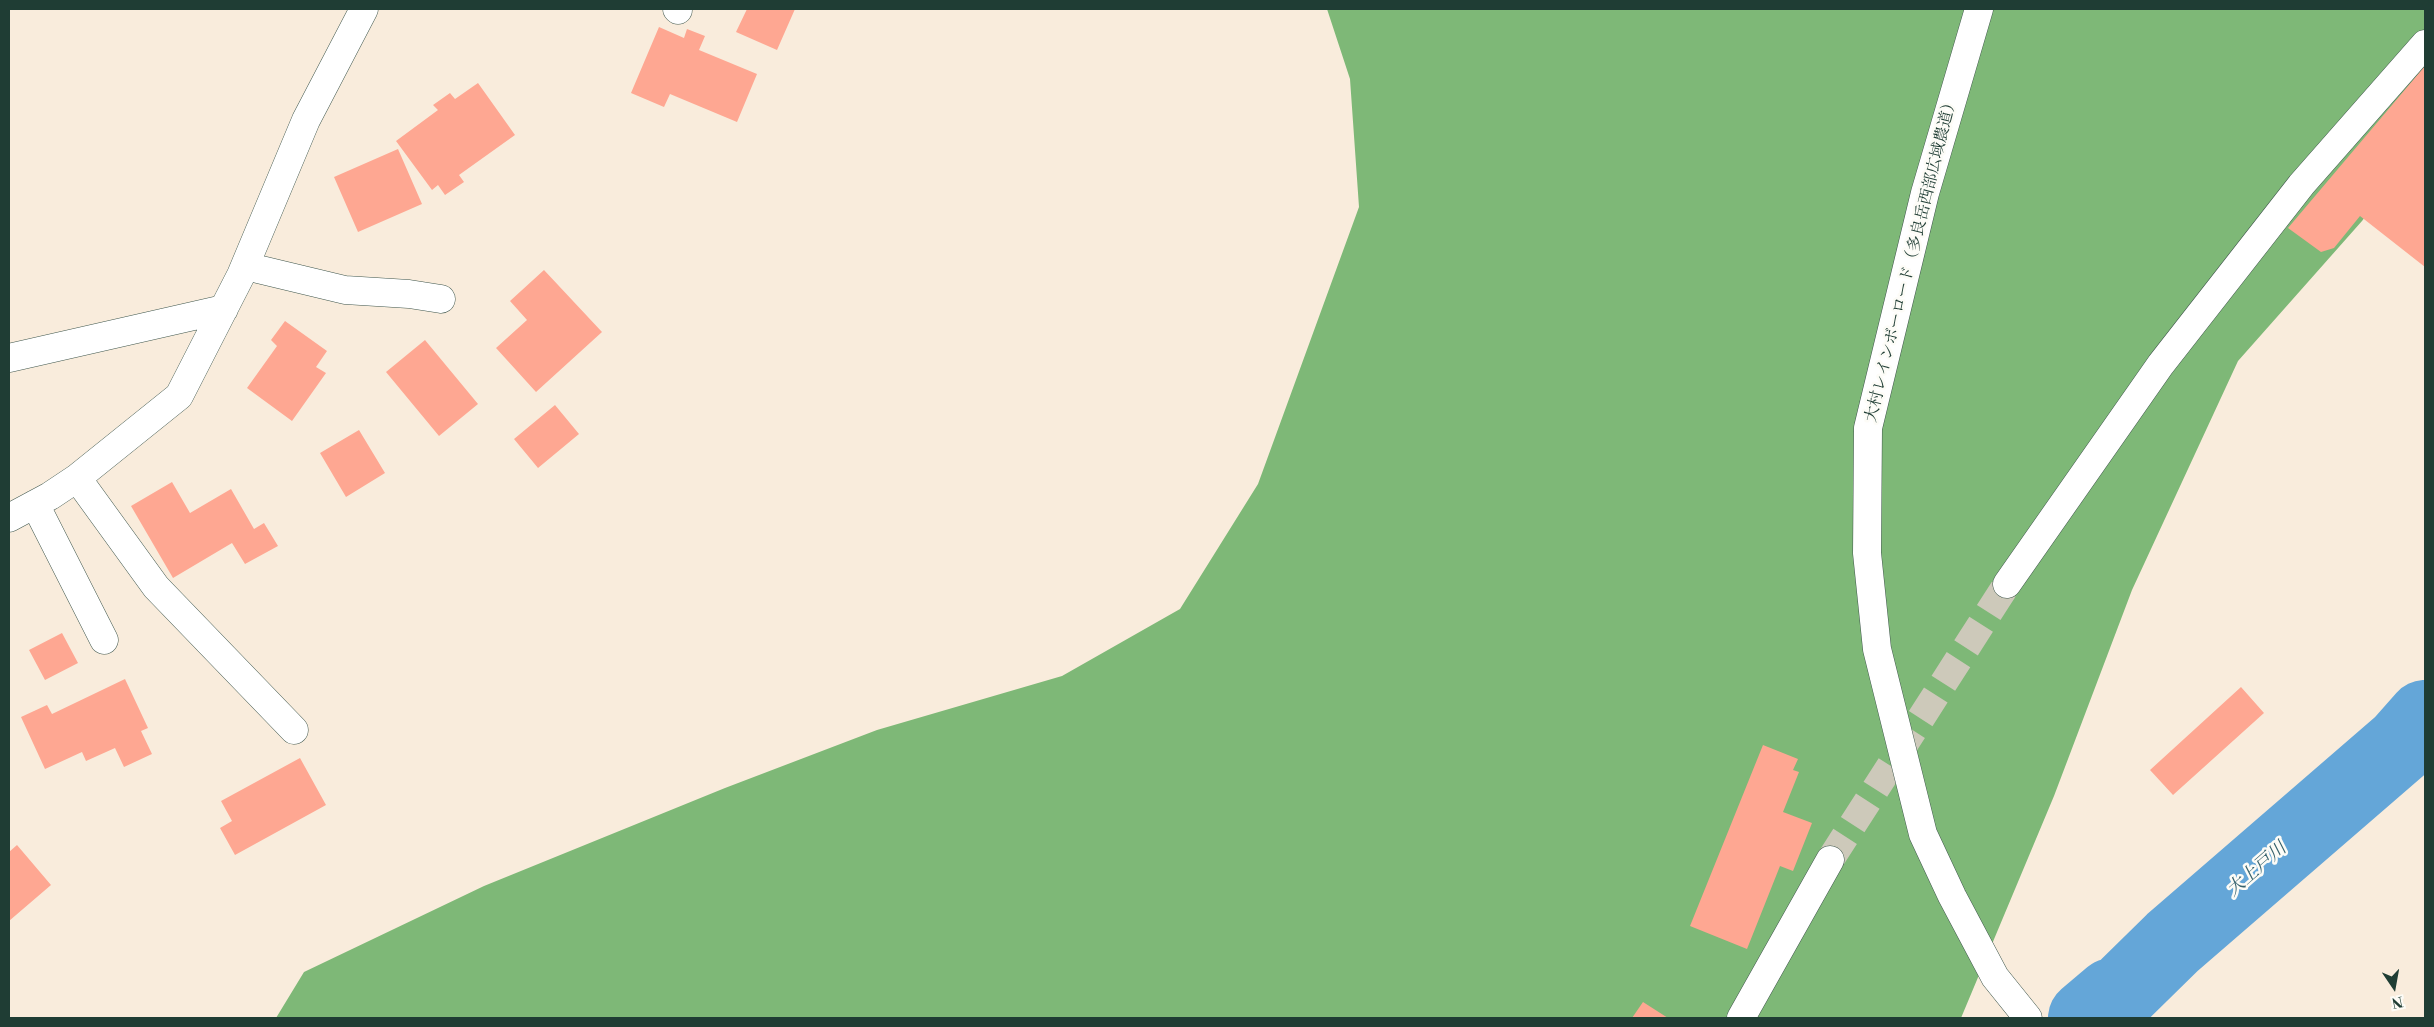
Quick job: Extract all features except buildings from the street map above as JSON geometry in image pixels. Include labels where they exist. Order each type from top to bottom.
[{"type":"street","points":[[9,518],[77,478],[180,396],[245,266],[306,120],[364,9]]},
{"type":"street","name":"大村レインボーロード（多良岳西部広域農道）","points":[[1979,9],[1925,193],[1868,428],[1867,553],[1877,649],[1923,834],[1952,896],[1995,977],[2028,1018]]},
{"type":"street","points":[[2007,584],[2167,356],[2301,186],[2425,44]]},
{"type":"street","points":[[245,266],[345,290],[409,294],[441,299]]},
{"type":"street","points":[[9,358],[224,309]]},
{"type":"street","points":[[77,478],[156,587],[294,730]]},
{"type":"street","points":[[35,504],[104,640]]},
{"type":"street","points":[[1741,1018],[1830,860]]},
{"type":"green space","points":[[1327,9],[2425,9],[2425,138],[2362,221],[2238,361],[2132,590],[2054,796],[1961,1018],[276,1018],[304,972],[484,886],[725,788],[877,730],[1062,676],[1180,609],[1258,484],[1359,207],[1350,79]]},
{"type":"waterway","name":"大上戸川","points":[[2086,1018],[2112,996],[2120,994],[2173,942],[2402,744],[2425,718]]},
{"type":"tunnel","points":[[1830,860],[2007,584]]}]
